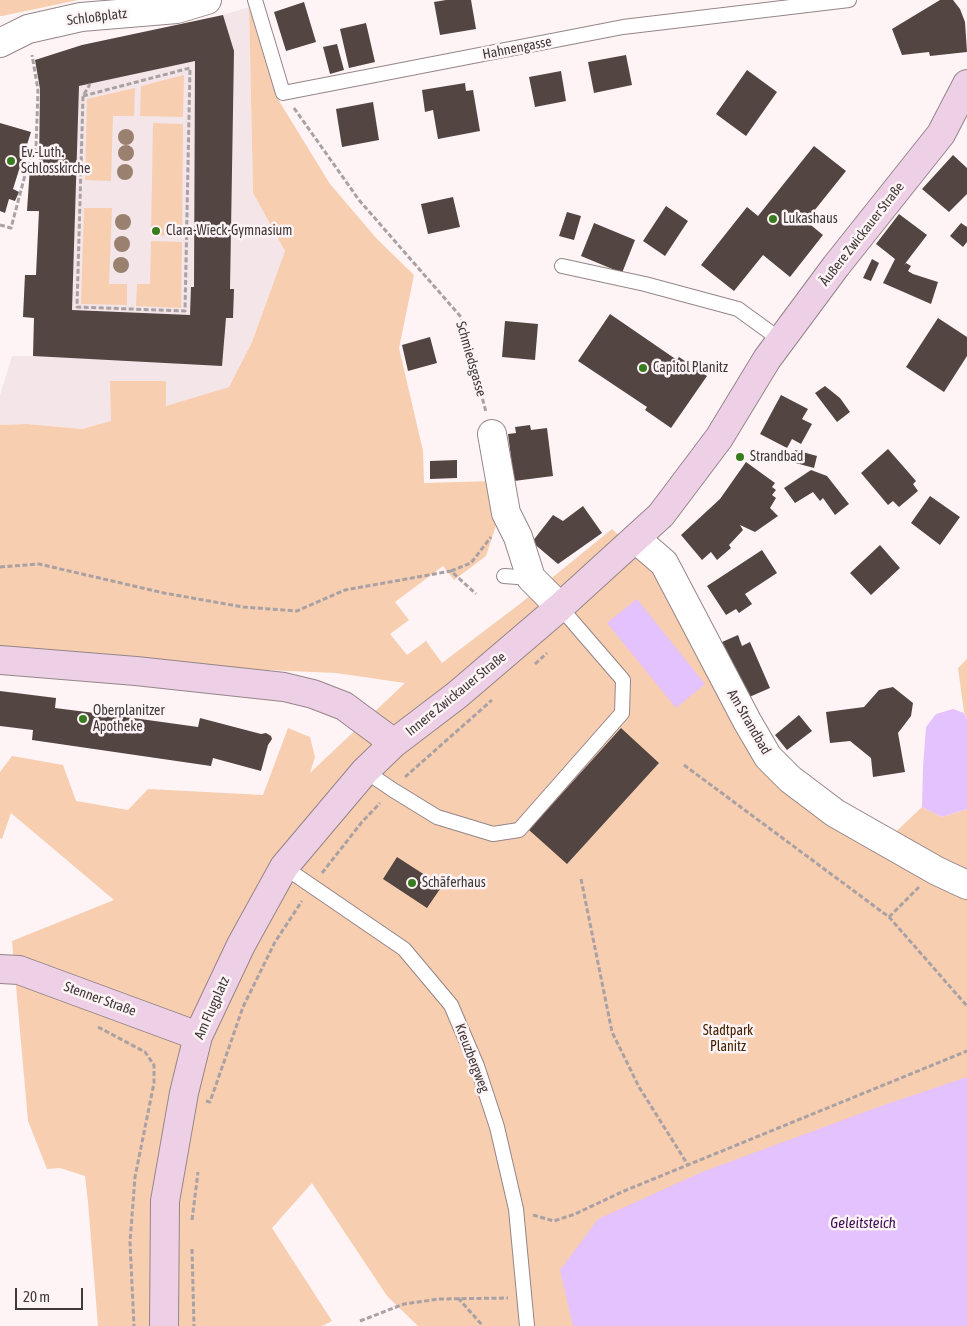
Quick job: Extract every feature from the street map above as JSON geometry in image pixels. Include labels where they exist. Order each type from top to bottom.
[{"type":"main road","name":"Äußere Zwickauer Straße","points":[[774,350],[836,266],[944,129],[967,84]]},
{"type":"main road","name":"Äußere Zwickauer Straße","points":[[944,129],[967,113]]},
{"type":"main road","name":"Innere Zwickauer Straße","points":[[0,660],[136,671],[284,687],[313,694],[344,706],[394,743],[567,616],[660,515],[719,438],[774,350]]},
{"type":"main road","name":"Am Flugplatz","points":[[164,1326],[165,1201],[184,1093],[198,1036],[240,945],[284,867],[365,770],[394,743]]},
{"type":"main road","name":"Stenner Straße","points":[[0,969],[19,970],[198,1036]]},
{"type":"street","name":"Schloßplatz","points":[[12,33],[94,8],[177,8],[207,0]]},
{"type":"street","points":[[492,434],[506,513],[518,537],[531,578],[567,616]]},
{"type":"street","name":"Am Strandbad","points":[[636,539],[664,563],[768,757],[790,779],[835,813],[967,885]]},
{"type":"lane","points":[[254,0],[283,93]]},
{"type":"lane","name":"Hahnengasse","points":[[283,93],[622,27],[849,0]]},
{"type":"lane","points":[[562,266],[645,284],[738,309],[774,350]]},
{"type":"lane","points":[[504,576],[531,578]]},
{"type":"lane","points":[[365,770],[392,790],[437,817],[493,834],[519,830],[622,714],[623,680],[567,616]]},
{"type":"lane","name":"Kreuzbergweg","points":[[284,867],[404,948],[452,1005],[477,1066],[497,1127],[516,1209],[527,1326]]},
{"type":"path","points":[[0,224],[11,228],[29,160],[36,148],[38,90],[12,33]]},
{"type":"path","points":[[83,96],[190,68],[185,311],[77,307],[83,96],[90,84]]},
{"type":"path","name":"Schmiedsgasse","points":[[283,93],[360,200],[461,317],[492,434]]},
{"type":"path","points":[[0,567],[39,564],[164,593],[242,607],[297,611],[345,590],[451,571],[471,563],[494,534],[506,513]]},
{"type":"path","points":[[451,571],[476,594]]},
{"type":"path","points":[[533,666],[545,656],[567,616]]},
{"type":"path","points":[[208,1111],[243,1007],[275,942],[312,886],[362,822],[392,790],[495,698]]},
{"type":"path","points":[[684,765],[889,916],[967,1006]]},
{"type":"path","points":[[889,916],[937,870]]},
{"type":"path","points":[[580,879],[612,1032],[639,1086],[688,1165]]},
{"type":"path","points":[[93,1025],[144,1052],[154,1065],[154,1083],[135,1178],[130,1242],[134,1326]]},
{"type":"path","points":[[516,1209],[554,1221],[575,1214],[617,1194],[967,1051]]},
{"type":"path","points":[[154,1083],[210,1102]]},
{"type":"path","points":[[191,1227],[198,1167]]},
{"type":"path","points":[[192,1247],[194,1326]]},
{"type":"path","points":[[457,1298],[483,1326]]},
{"type":"path","points":[[360,1321],[404,1304],[439,1299],[524,1299]]},
{"type":"shaded area","name":"Clara-Wieck-Gymnasium","points":[[249,7],[253,193],[285,251],[252,342],[229,387],[137,415],[82,429],[27,424],[0,425],[0,395],[12,356],[33,356],[34,318],[23,317],[25,275],[36,275],[39,212],[27,211],[30,167],[39,167],[40,89],[35,60],[82,45],[223,15]]},
{"type":"green space","points":[[0,0],[78,0],[0,16]]},
{"type":"green space","name":"Stadtpark Planitz","points":[[249,7],[276,96],[330,184],[377,239],[414,275],[399,348],[423,451],[424,483],[493,481],[499,516],[486,556],[454,580],[443,566],[395,602],[409,620],[390,634],[407,655],[426,641],[442,663],[521,603],[612,529],[656,569],[760,763],[881,846],[922,807],[942,817],[967,809],[967,1326],[418,1326],[387,1296],[312,1183],[272,1228],[332,1321],[322,1326],[98,1326],[85,1176],[60,1168],[47,1169],[28,1121],[12,941],[114,900],[11,813],[2,839],[0,838],[0,772],[12,756],[63,765],[76,801],[128,810],[148,789],[263,795],[288,728],[310,737],[315,757],[310,773],[405,683],[336,673],[220,668],[0,647],[0,425],[27,424],[82,429],[111,421],[110,381],[166,381],[166,406],[229,387],[252,342],[285,251],[253,193]]},
{"type":"green space","points":[[184,75],[183,117],[140,116],[141,86]]},
{"type":"green space","points":[[135,88],[134,116],[113,116],[111,181],[85,180],[87,99]]},
{"type":"green space","points":[[153,123],[183,124],[182,236],[151,235]]},
{"type":"green space","points":[[84,208],[112,208],[109,284],[127,284],[127,305],[81,304]]},
{"type":"green space","points":[[151,241],[182,242],[181,308],[136,306],[137,284],[150,284]]},
{"type":"green space","points":[[967,659],[967,719],[964,712],[958,668]]},
{"type":"water","points":[[637,599],[705,684],[676,708],[607,623]]},
{"type":"water","points":[[953,709],[964,713],[967,719],[967,809],[942,817],[922,807],[926,727],[936,714]]},
{"type":"water","name":"Geleitsteich","points":[[967,1077],[967,1326],[573,1326],[560,1270],[598,1219],[702,1172],[881,1106]]},
{"type":"building","points":[[471,0],[476,29],[440,35],[434,2]]},
{"type":"building","points":[[940,0],[953,0],[960,9],[965,22],[967,52],[930,56],[929,52],[902,55],[892,29]]},
{"type":"building","points":[[304,2],[316,42],[286,51],[274,12]]},
{"type":"building","points":[[223,15],[234,51],[230,289],[234,289],[233,318],[226,318],[222,366],[33,356],[34,318],[23,317],[25,275],[36,275],[39,211],[27,211],[30,167],[39,167],[40,89],[35,60],[82,45]],"holes":[[[195,61],[194,287],[191,287],[190,315],[72,310],[79,86]]]},
{"type":"building","points":[[366,23],[375,62],[349,68],[340,29]]},
{"type":"building","points":[[337,44],[344,70],[330,74],[323,47]]},
{"type":"building","points":[[626,55],[632,85],[594,93],[588,62]]},
{"type":"building","points":[[747,70],[777,92],[746,136],[716,114]]},
{"type":"building","points":[[561,71],[566,101],[535,107],[529,77]]},
{"type":"building","points":[[465,83],[466,91],[473,90],[480,131],[438,139],[433,110],[425,112],[422,90]]},
{"type":"building","points":[[373,102],[379,140],[342,147],[336,109]]},
{"type":"building","name":"Ev.-Luth. Schlosskirche","points":[[0,123],[31,132],[13,189],[19,192],[15,201],[9,199],[5,213],[0,211]]},
{"type":"building","name":"Lukashaus","points":[[814,146],[846,171],[806,221],[823,235],[790,277],[763,255],[734,291],[701,265],[747,207],[758,216]]},
{"type":"building","points":[[953,155],[967,168],[967,194],[949,212],[922,189]]},
{"type":"building","points":[[453,197],[460,227],[428,234],[421,204]]},
{"type":"building","points":[[666,206],[688,221],[665,256],[643,241]]},
{"type":"building","points":[[567,212],[581,216],[574,240],[559,236]]},
{"type":"building","points":[[899,214],[927,235],[904,265],[906,263],[911,266],[908,271],[913,274],[938,282],[931,304],[883,283],[895,259],[876,244]]},
{"type":"building","points":[[594,223],[635,240],[622,273],[581,256]]},
{"type":"building","points":[[961,223],[967,227],[967,242],[963,247],[950,236]]},
{"type":"building","points":[[872,259],[879,263],[871,281],[863,278]]},
{"type":"building","name":"Capitol Planitz","points":[[610,314],[677,360],[679,357],[707,376],[671,428],[645,410],[647,407],[578,361]]},
{"type":"building","points":[[938,318],[967,337],[967,356],[944,392],[906,367]]},
{"type":"building","points":[[505,321],[538,324],[535,360],[502,357]]},
{"type":"building","points":[[430,337],[437,363],[408,371],[402,345]]},
{"type":"building","points":[[825,386],[840,398],[850,412],[837,422],[815,393]]},
{"type":"building","points":[[781,395],[808,409],[802,419],[812,424],[801,444],[792,439],[787,448],[760,434]]},
{"type":"building","points":[[530,425],[531,430],[547,428],[553,476],[514,481],[508,434],[516,433],[515,427]]},
{"type":"building","points":[[888,449],[916,481],[913,484],[918,491],[899,507],[893,501],[888,505],[861,473]]},
{"type":"building","points":[[795,450],[817,456],[814,468],[792,462]]},
{"type":"building","points":[[457,460],[457,478],[430,479],[430,461]]},
{"type":"building","points":[[746,462],[775,483],[772,487],[776,490],[772,495],[776,498],[770,508],[778,516],[755,532],[740,525],[743,530],[729,545],[731,548],[717,560],[711,552],[702,560],[681,535],[720,499]]},
{"type":"building","points":[[811,470],[827,476],[849,504],[835,515],[823,498],[820,501],[813,492],[795,503],[784,488]]},
{"type":"building","points":[[930,496],[960,517],[940,545],[911,523]]},
{"type":"building","points":[[583,506],[602,533],[558,564],[532,542],[553,515],[563,521]]},
{"type":"building","points":[[880,545],[900,568],[871,595],[850,573]]},
{"type":"building","points":[[762,550],[777,573],[745,594],[752,604],[739,613],[736,609],[726,615],[707,586]]},
{"type":"building","points":[[738,635],[742,646],[750,642],[770,688],[747,698],[722,642]]},
{"type":"building","points":[[893,687],[913,703],[911,716],[898,733],[905,772],[873,777],[871,758],[850,741],[830,743],[826,712],[864,707],[879,690]]},
{"type":"building","points":[[0,691],[56,698],[55,708],[198,727],[200,718],[261,734],[266,733],[272,739],[268,745],[261,771],[213,758],[211,766],[32,740],[33,730],[0,726]]},
{"type":"building","points":[[799,715],[812,731],[787,750],[775,735]]},
{"type":"building","points":[[621,728],[659,763],[567,864],[529,830]]},
{"type":"building","name":"Schäferhaus","points":[[397,857],[442,886],[427,908],[383,879]]},
{"type":"place","name":"Ev.-Luth. Schlosskirche","points":[[11,161]]},
{"type":"place","name":"Lukashaus","points":[[773,219]]},
{"type":"place","name":"Clara-Wieck-Gymnasium","points":[[156,231]]},
{"type":"place","name":"Capitol Planitz","points":[[643,368]]},
{"type":"place","name":"Strandbad","points":[[740,457]]},
{"type":"place","name":"Oberplanitzer Apotheke","points":[[83,719]]},
{"type":"place","name":"Schäferhaus","points":[[412,883]]}]
